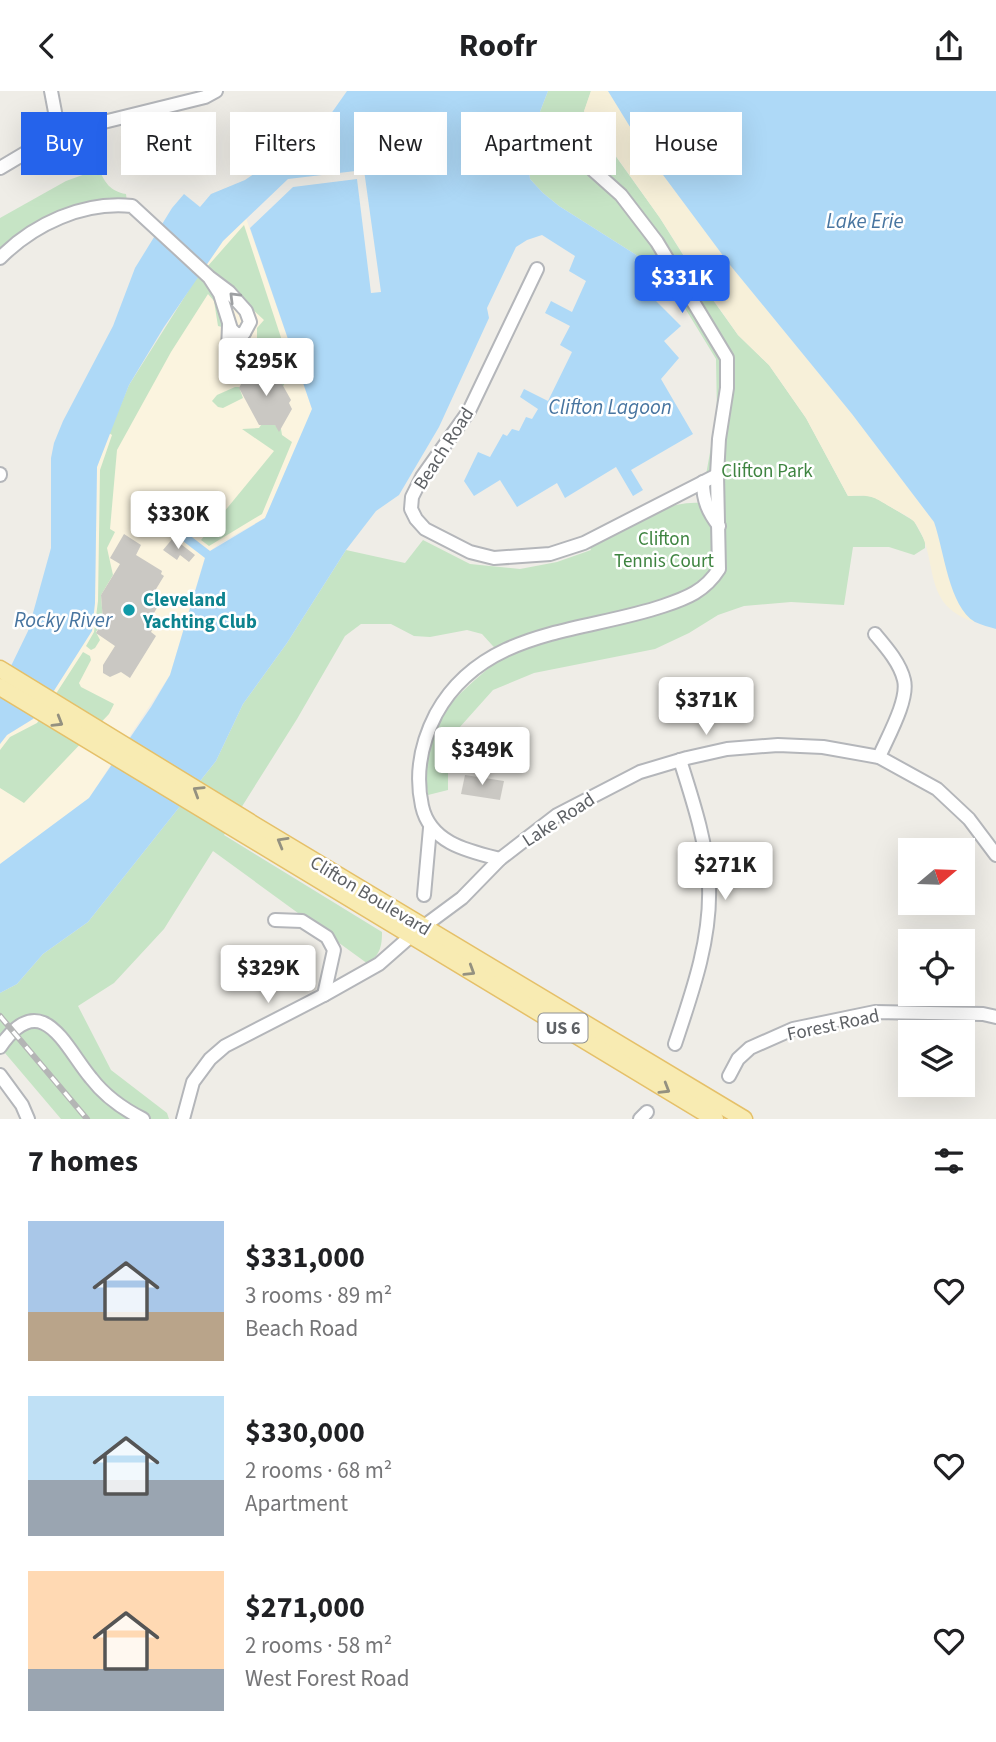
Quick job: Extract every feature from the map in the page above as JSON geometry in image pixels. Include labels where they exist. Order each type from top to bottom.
[{"type":"main road","name":"Clifton Boulevard","points":[[0,670],[252,832]]},
{"type":"main road","name":"Clifton Boulevard","points":[[0,687],[744,1119]]},
{"type":"main road","name":"Clifton Boulevard","points":[[418,931],[715,1119]]},
{"type":"street","points":[[51,91],[55,112]]},
{"type":"street","points":[[107,121],[205,97],[216,91]]},
{"type":"street","points":[[0,168],[21,156]]},
{"type":"street","points":[[500,859],[466,851],[441,838],[430,828],[423,811],[419,795],[420,758],[431,724],[441,705],[462,681],[495,655],[518,643],[547,633],[636,615],[698,592],[711,582],[719,569],[717,475],[719,439],[727,388],[727,358],[657,242],[621,195],[599,175]]},
{"type":"street","points":[[0,258],[19,239],[65,214],[119,204],[132,206],[246,310],[250,322],[244,333],[233,333],[220,294],[209,277]]},
{"type":"street","name":"Beach Road","points":[[537,269],[468,411],[422,477],[412,497],[411,509],[416,519],[425,529],[470,552],[494,558],[550,554],[584,543],[717,475]]},
{"type":"street","points":[[703,482],[703,495],[709,514],[719,526]]},
{"type":"street","points":[[875,634],[893,656],[905,681],[902,704],[879,757]]},
{"type":"street","name":"Lake Road","points":[[183,1119],[194,1082],[210,1059],[225,1046],[380,964],[462,898],[500,859],[557,815],[640,772],[727,750],[778,745],[823,747],[879,757],[937,789],[969,819],[996,855]]},
{"type":"street","points":[[675,1044],[694,988],[705,941],[709,887],[697,815],[680,760]]},
{"type":"street","points":[[424,895],[430,828]]},
{"type":"street","points":[[275,920],[302,921],[327,937],[334,950],[324,995]]},
{"type":"street","name":"Forest Road","points":[[729,1076],[738,1059],[751,1048],[793,1030],[875,1012],[958,1013],[996,1017]]},
{"type":"street","points":[[0,1047],[26,1024],[44,1022],[62,1037],[101,1090],[129,1112],[143,1119]]},
{"type":"street","points":[[0,1075],[22,1105],[28,1119]]},
{"type":"shaded area","points":[[246,218],[312,409],[265,518],[210,551],[185,532],[180,537],[205,557],[170,675],[89,798],[0,864],[0,744],[7,735],[33,719],[50,697],[95,603],[97,467],[112,426],[205,265],[223,241]]},
{"type":"green space","points":[[548,91],[591,91],[584,112],[540,112]]},
{"type":"green space","points":[[616,157],[738,335],[769,365],[806,418],[848,496],[871,495],[914,521],[925,541],[925,548],[914,555],[889,547],[853,547],[844,605],[791,602],[744,606],[718,615],[655,649],[534,673],[493,690],[459,728],[448,768],[448,790],[428,795],[428,748],[442,714],[502,656],[482,634],[467,630],[430,637],[414,636],[391,624],[361,624],[345,636],[297,719],[224,835],[382,932],[378,953],[368,964],[213,851],[164,929],[114,983],[78,1006],[111,1070],[167,1113],[169,1119],[61,1119],[5,1053],[0,1054],[0,993],[17,984],[43,954],[88,922],[216,761],[243,704],[287,643],[346,550],[405,563],[423,540],[470,564],[520,569],[557,562],[591,550],[589,545],[657,511],[686,503],[701,503],[717,413],[716,359],[655,259],[649,263],[559,206],[530,179],[529,175],[616,175]]},
{"type":"green space","points":[[82,175],[102,175],[109,186],[126,194],[127,202],[100,203],[0,251],[0,218],[66,181]]},
{"type":"green space","points":[[244,225],[292,371],[282,388],[277,375],[268,375],[264,368],[248,368],[257,347],[257,328],[264,320],[207,267]]},
{"type":"green space","points":[[199,274],[213,287],[224,324],[222,327],[218,326],[214,301],[208,294],[171,352],[117,450],[110,529],[115,532],[107,548],[113,575],[101,595],[103,621],[96,632],[100,640],[91,650],[86,646],[94,632],[98,601],[100,470],[112,435],[109,433],[129,385]]},
{"type":"green space","points":[[239,387],[243,398],[223,408],[212,401],[217,395]]},
{"type":"green space","points":[[261,425],[275,425],[281,429],[282,435],[292,442],[262,514],[209,546],[201,540],[274,451],[242,429],[259,428]]},
{"type":"green space","points":[[83,652],[90,656],[91,660],[79,683],[81,687],[114,704],[109,714],[24,803],[0,788],[0,750],[10,737],[37,723]]},
{"type":"sand","points":[[591,91],[608,91],[630,127],[630,175],[663,175],[730,265],[852,414],[934,522],[953,587],[974,622],[957,614],[938,593],[928,552],[914,522],[872,497],[848,496],[806,418],[769,365],[738,335],[616,156],[616,112],[584,111]]},
{"type":"water","name":"Clifton Lagoon","points":[[347,91],[548,91],[540,112],[461,112],[461,175],[529,175],[543,193],[559,206],[649,263],[635,280],[681,326],[664,341],[679,358],[661,379],[693,434],[631,470],[643,490],[633,496],[616,467],[565,498],[557,483],[517,507],[500,480],[474,496],[464,481],[478,452],[490,457],[503,434],[507,436],[512,429],[519,431],[526,417],[532,419],[538,409],[520,397],[524,389],[548,401],[572,352],[560,345],[570,326],[545,313],[551,301],[572,312],[586,281],[569,271],[575,256],[542,235],[516,247],[487,308],[489,318],[439,427],[399,495],[376,511],[346,550],[287,643],[243,704],[216,761],[88,922],[43,954],[17,984],[0,993],[0,864],[89,798],[170,675],[205,558],[179,538],[184,531],[210,551],[265,518],[312,409],[250,228],[293,187],[357,179],[371,293],[381,292],[365,175],[447,175],[447,112],[354,112],[354,171],[340,173],[340,112],[332,112]]},
{"type":"water","name":"Lake Erie","points":[[608,91],[996,91],[996,629],[975,622],[966,615],[948,577],[934,522],[852,414],[730,265],[663,175],[742,175],[742,112],[630,112],[630,127]]},
{"type":"water","name":"Rocky River","points":[[252,175],[322,175],[288,179],[223,241],[164,327],[129,385],[97,467],[95,603],[92,631],[33,719],[7,735],[0,744],[0,680],[12,664],[28,631],[51,548],[51,458],[63,421],[113,326],[135,268],[172,208],[184,194],[200,207],[211,194]]},
{"type":"building","points":[[264,368],[268,375],[277,375],[291,400],[289,403],[292,409],[279,432],[275,425],[259,425],[239,388],[249,369]]},
{"type":"building","name":"Cleveland Yachting Club","points":[[124,534],[141,545],[136,555],[162,571],[164,576],[153,594],[162,600],[147,624],[153,628],[151,632],[156,636],[130,678],[121,672],[110,677],[103,673],[103,665],[115,646],[96,633],[103,621],[101,595],[120,564],[110,558]]},
{"type":"building","points":[[173,538],[195,555],[189,562],[180,555],[177,560],[163,550]]},
{"type":"building","points":[[465,775],[504,781],[500,800],[461,794]]},
{"type":"railway","points":[[0,1016],[87,1119]]},
{"type":"place","name":"Cleveland Yachting Club","points":[[129,610]]},
{"type":"park label","name":"Clifton Park","points":[[767,470]]},
{"type":"park label","name":"Clifton Tennis Court","points":[[664,549]]}]
